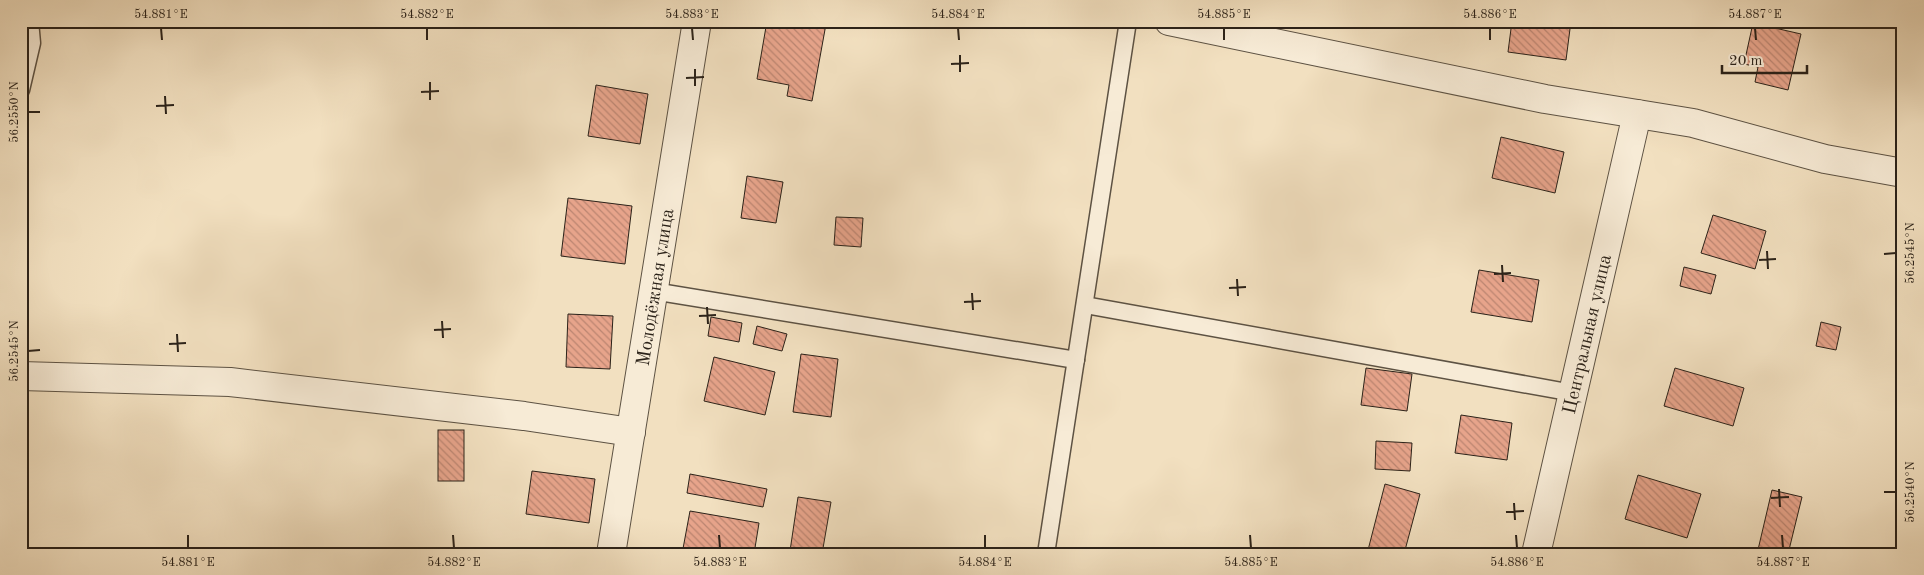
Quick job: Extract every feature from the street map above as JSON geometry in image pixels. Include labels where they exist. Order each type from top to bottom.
[{"type":"street","name":"Молодёжная улица","points":[[611,554],[697,21]]},
{"type":"street","points":[[1169,21],[1545,99],[1692,123],[1825,159],[1903,172]]},
{"type":"street","name":"Центральная улица","points":[[1536,554],[1636,114]]},
{"type":"street","points":[[21,376],[230,382],[524,416],[631,432]]},
{"type":"lane","points":[[21,90],[32,43],[30,21]]},
{"type":"lane","points":[[1046,554],[1128,21]]},
{"type":"lane","points":[[653,292],[1076,360]]},
{"type":"lane","points":[[1084,305],[1573,393]]},
{"type":"building","points":[[767,21],[809,21],[826,24],[812,101],[787,96],[789,85],[757,79]]},
{"type":"building","points":[[1512,21],[1571,21],[1566,60],[1508,52]]},
{"type":"building","points":[[1753,23],[1801,34],[1788,90],[1755,82],[1758,67],[1744,64]]},
{"type":"building","points":[[596,85],[648,94],[640,144],[588,136]]},
{"type":"building","points":[[1501,137],[1564,152],[1555,193],[1492,178]]},
{"type":"building","points":[[747,176],[783,182],[776,223],[741,218]]},
{"type":"building","points":[[568,198],[632,206],[625,264],[561,256]]},
{"type":"building","points":[[1713,215],[1766,231],[1755,269],[1701,253]]},
{"type":"building","points":[[836,217],[863,218],[861,247],[834,245]]},
{"type":"building","points":[[1684,267],[1716,275],[1711,294],[1680,286]]},
{"type":"building","points":[[1479,270],[1539,280],[1532,322],[1471,312]]},
{"type":"building","points":[[568,314],[613,316],[610,369],[566,367]]},
{"type":"building","points":[[711,317],[742,323],[739,342],[708,336]]},
{"type":"building","points":[[1821,322],[1841,327],[1836,350],[1816,346]]},
{"type":"building","points":[[757,326],[787,334],[782,351],[753,344]]},
{"type":"building","points":[[801,354],[838,359],[831,417],[793,412]]},
{"type":"building","points":[[714,357],[775,372],[765,415],[704,401]]},
{"type":"building","points":[[1366,368],[1412,374],[1407,411],[1361,405]]},
{"type":"building","points":[[1675,368],[1744,388],[1733,426],[1664,406]]},
{"type":"building","points":[[1461,415],[1512,423],[1507,460],[1455,453]]},
{"type":"building","points":[[438,430],[464,430],[464,481],[438,481]]},
{"type":"building","points":[[1376,441],[1412,443],[1410,471],[1375,469]]},
{"type":"building","points":[[532,471],[595,479],[589,523],[526,514]]},
{"type":"building","points":[[690,474],[767,489],[763,507],[687,493]]},
{"type":"building","points":[[1638,475],[1701,494],[1687,538],[1625,519]]},
{"type":"building","points":[[1385,484],[1420,494],[1404,554],[1367,554]]},
{"type":"building","points":[[1772,490],[1802,497],[1788,554],[1757,554]]},
{"type":"building","points":[[798,497],[831,502],[822,554],[790,551]]},
{"type":"building","points":[[690,511],[759,523],[754,554],[682,554]]}]
